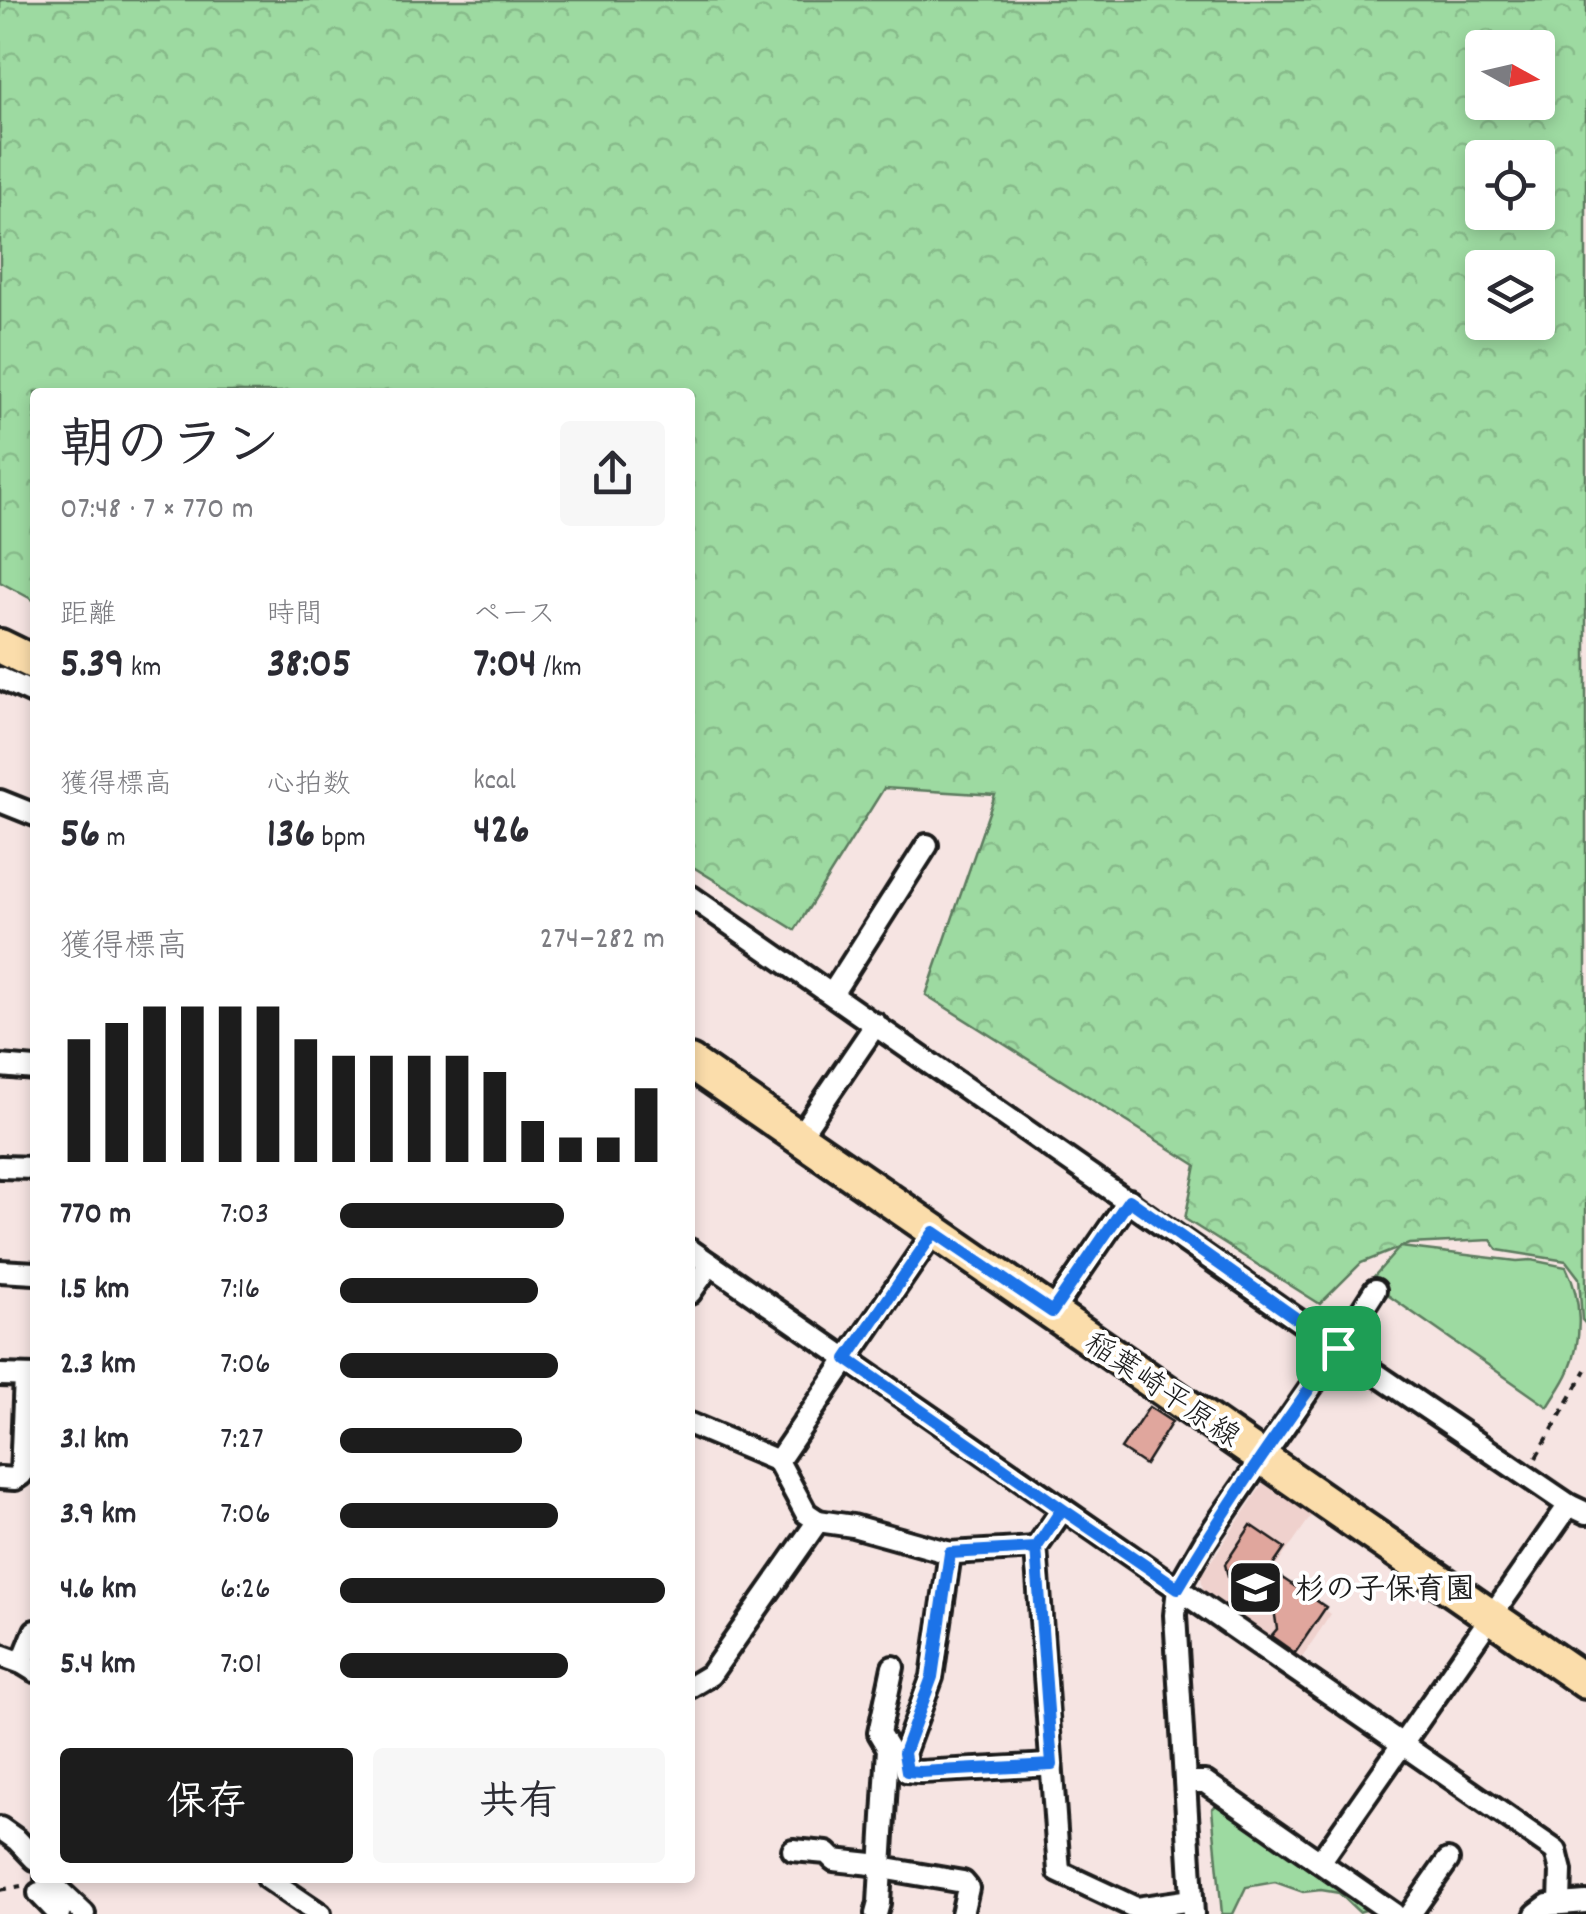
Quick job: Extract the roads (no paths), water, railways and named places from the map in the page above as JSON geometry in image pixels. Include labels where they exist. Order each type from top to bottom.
[{"type":"main road","points":[[0,646],[30,661]]},
{"type":"main road","name":"稲葉崎平原線","points":[[695,1065],[1586,1682]]},
{"type":"street","points":[[0,678],[30,692]]},
{"type":"street","points":[[0,801],[30,813]]},
{"type":"street","points":[[832,994],[927,845]]},
{"type":"street","points":[[695,899],[1338,1348],[1578,1509],[1490,1616],[1320,1862]]},
{"type":"street","points":[[800,1137],[876,1024]]},
{"type":"street","points":[[0,1066],[30,1069]]},
{"type":"street","points":[[0,1167],[30,1168]]},
{"type":"street","points":[[1052,1312],[1129,1200]]},
{"type":"street","points":[[778,1461],[934,1232]]},
{"type":"street","points":[[695,1254],[1556,1850],[1562,1871],[1560,1902]]},
{"type":"street","points":[[695,1286],[710,1264]]},
{"type":"street","points":[[0,1271],[30,1273]]},
{"type":"street","points":[[1062,1509],[1036,1548],[1059,1872],[1135,1911],[1193,1907],[1175,1615],[1178,1588],[1205,1541],[1376,1290]]},
{"type":"street","points":[[0,1375],[30,1376],[21,1475],[15,1479],[0,1478]]},
{"type":"street","points":[[695,1426],[778,1461],[806,1513],[818,1521],[853,1526],[950,1553],[1036,1548]]},
{"type":"street","points":[[695,1685],[710,1675],[818,1521]]},
{"type":"street","points":[[950,1553],[932,1677],[904,1753],[907,1771],[1052,1765]]},
{"type":"street","points":[[0,1655],[29,1667]]},
{"type":"street","points":[[876,1914],[888,1748],[879,1733],[893,1667]]},
{"type":"street","points":[[1186,1782],[1205,1782],[1394,1914]]},
{"type":"street","points":[[0,1828],[30,1854]]},
{"type":"street","points":[[793,1850],[827,1853],[834,1860],[963,1882],[968,1888],[969,1912]]},
{"type":"street","points":[[1410,1914],[1448,1860]]},
{"type":"street","points":[[274,1883],[320,1914]]},
{"type":"street","points":[[43,1885],[58,1914]]},
{"type":"street","points":[[43,1885],[84,1914]]},
{"type":"street","points":[[1536,1914],[1560,1902],[1586,1902]]},
{"type":"place","name":"杉の子保育園","points":[[1256,1588]]}]
